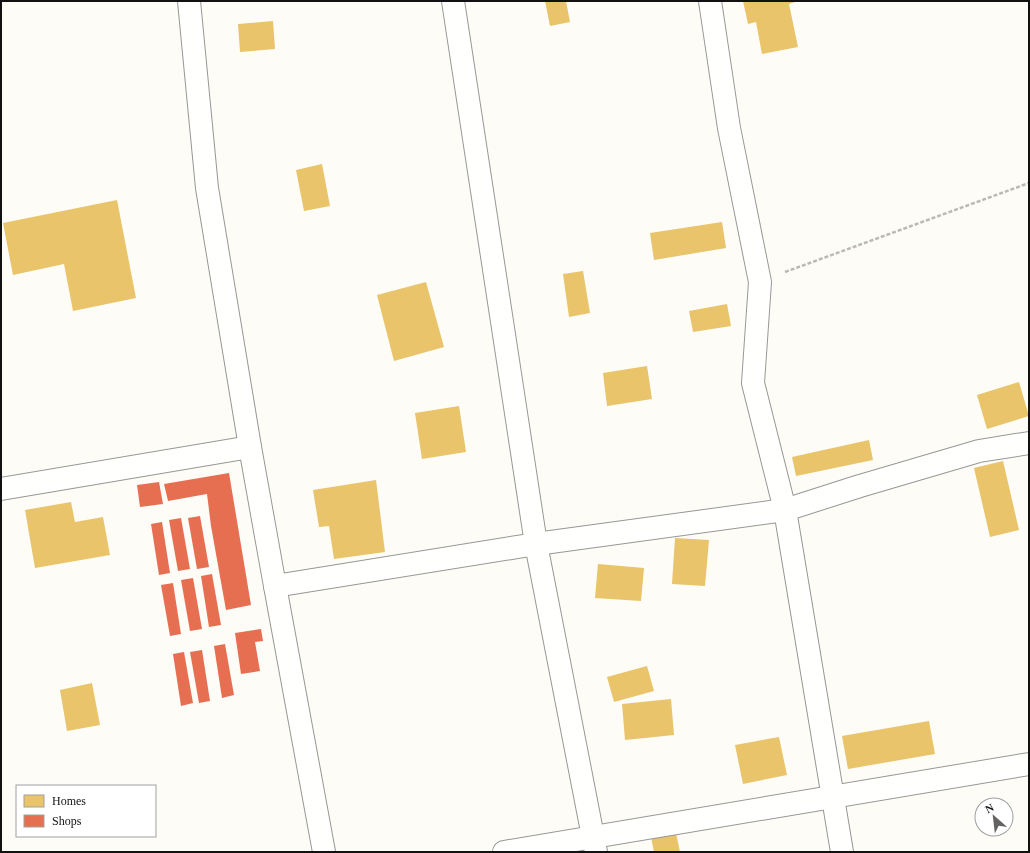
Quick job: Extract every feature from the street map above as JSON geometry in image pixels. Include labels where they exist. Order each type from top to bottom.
[{"type":"street","points":[[188,1],[207,188],[250,447],[324,852]]},
{"type":"street","points":[[454,1],[536,544],[595,845]]},
{"type":"street","points":[[710,1],[729,128],[760,282],[753,382],[785,510],[842,852]]},
{"type":"street","points":[[275,586],[536,544],[785,510],[979,451],[1029,444]]},
{"type":"street","points":[[1,489],[250,447]]},
{"type":"street","points":[[504,852],[595,845],[834,797],[1029,764]]},
{"type":"path","points":[[760,282],[1029,183]]},
{"type":"building: Homes","points":[[545,1],[566,1],[570,22],[550,26]]},
{"type":"building: Homes","points":[[743,1],[798,1],[789,4],[798,47],[762,54],[756,22],[748,24]]},
{"type":"building: Homes","points":[[273,21],[275,49],[240,52],[238,24]]},
{"type":"building: Homes","points":[[322,164],[330,206],[304,211],[296,170]]},
{"type":"building: Homes","points":[[117,200],[136,298],[73,311],[64,264],[13,275],[3,223]]},
{"type":"building: Homes","points":[[722,222],[726,248],[654,260],[650,233]]},
{"type":"building: Homes","points":[[583,271],[590,313],[569,317],[563,274]]},
{"type":"building: Homes","points":[[426,282],[444,347],[394,361],[377,295]]},
{"type":"building: Homes","points":[[727,304],[731,326],[693,332],[689,311]]},
{"type":"building: Homes","points":[[647,366],[652,399],[607,406],[603,373]]},
{"type":"building: Homes","points":[[1019,382],[1029,416],[987,429],[977,395]]},
{"type":"building: Homes","points":[[459,406],[466,452],[422,459],[415,413]]},
{"type":"building: Homes","points":[[869,440],[873,460],[796,476],[792,457]]},
{"type":"building: Homes","points":[[1003,461],[1019,530],[990,537],[974,468]]},
{"type":"building: Homes","points":[[376,480],[385,552],[334,559],[329,526],[319,527],[313,490]]},
{"type":"building: Homes","points":[[71,502],[75,522],[103,517],[110,555],[35,568],[25,510]]},
{"type":"building: Homes","points":[[675,538],[709,540],[705,586],[672,584]]},
{"type":"building: Homes","points":[[598,564],[644,568],[641,601],[595,598]]},
{"type":"building: Homes","points":[[647,666],[654,691],[614,702],[607,677]]},
{"type":"building: Homes","points":[[92,683],[100,725],[67,731],[60,690]]},
{"type":"building: Homes","points":[[671,699],[674,735],[625,740],[622,704]]},
{"type":"building: Homes","points":[[929,721],[935,754],[848,769],[842,736]]},
{"type":"building: Homes","points":[[779,737],[787,775],[743,784],[735,745]]},
{"type":"building: Homes","points":[[676,833],[680,852],[654,852],[651,837]]},
{"type":"building: Shops","points":[[229,473],[251,605],[226,610],[211,526],[207,494],[168,501],[164,484]]},
{"type":"building: Shops","points":[[159,482],[163,504],[140,507],[137,485]]},
{"type":"building: Shops","points":[[200,516],[209,567],[197,569],[188,518]]},
{"type":"building: Shops","points":[[181,518],[190,569],[178,571],[169,520]]},
{"type":"building: Shops","points":[[162,522],[170,573],[159,575],[151,524]]},
{"type":"building: Shops","points":[[212,574],[221,625],[209,627],[201,576]]},
{"type":"building: Shops","points":[[193,578],[202,629],[190,631],[181,580]]},
{"type":"building: Shops","points":[[173,583],[181,634],[170,636],[161,585]]},
{"type":"building: Shops","points":[[261,629],[263,641],[255,642],[260,671],[241,674],[235,633]]},
{"type":"building: Shops","points":[[225,644],[234,695],[222,698],[214,646]]},
{"type":"building: Shops","points":[[202,650],[210,701],[199,703],[190,652]]},
{"type":"building: Shops","points":[[184,652],[193,703],[181,706],[173,654]]}]
